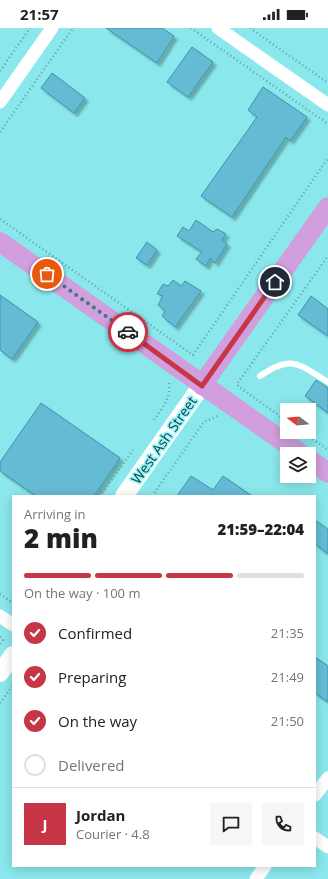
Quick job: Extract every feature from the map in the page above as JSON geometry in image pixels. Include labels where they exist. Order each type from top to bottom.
[{"type":"main road","name":"West Ash Street","points":[[125,495],[328,207]]},
{"type":"main road","points":[[0,242],[86,301],[202,386],[291,447]]},
{"type":"main road","points":[[316,464],[328,472]]},
{"type":"main road","points":[[0,673],[12,655]]},
{"type":"street","points":[[0,102],[52,28]]},
{"type":"street","points":[[218,28],[328,105]]},
{"type":"street","points":[[0,616],[12,624]]},
{"type":"street","points":[[316,795],[328,778]]},
{"type":"street","points":[[316,839],[328,847]]},
{"type":"street","points":[[256,879],[264,867]]},
{"type":"lane","points":[[260,376],[279,365],[291,362],[301,365],[328,382]]},
{"type":"path","points":[[0,71],[30,28]]},
{"type":"path","points":[[0,132],[73,28]]},
{"type":"path","points":[[191,28],[328,124]]},
{"type":"path","points":[[250,28],[328,83]]},
{"type":"path","points":[[0,219],[193,355],[328,158]]},
{"type":"path","points":[[280,416],[239,387],[237,384],[328,256]]},
{"type":"path","points":[[154,420],[168,398],[169,390],[166,378]]},
{"type":"path","points":[[153,495],[204,422],[218,416],[224,420]]},
{"type":"path","points":[[313,439],[328,450]]},
{"type":"path","points":[[101,495],[133,450]]},
{"type":"path","points":[[0,594],[12,602]]},
{"type":"path","points":[[0,637],[3,640],[0,644]]},
{"type":"path","points":[[0,703],[12,686]]},
{"type":"building","points":[[106,28],[162,28],[174,36],[157,63]]},
{"type":"building","points":[[192,47],[213,62],[188,97],[167,82]]},
{"type":"building","points":[[52,73],[85,98],[74,113],[41,88]]},
{"type":"building","points":[[263,87],[307,117],[290,141],[286,137],[232,217],[201,196],[257,117],[248,110]]},
{"type":"building","points":[[196,220],[213,232],[217,229],[226,234],[222,240],[227,244],[215,263],[210,258],[206,266],[196,259],[202,252],[177,236],[183,227],[189,231]]},
{"type":"building","points":[[147,242],[157,250],[147,265],[136,258]]},
{"type":"building","points":[[173,280],[181,286],[185,281],[201,291],[175,327],[162,316],[165,311],[158,305],[163,296],[157,294],[163,284],[168,286]]},
{"type":"building","points":[[0,295],[38,322],[12,359],[0,350]]},
{"type":"building","points":[[311,296],[328,309],[328,336],[298,315]]},
{"type":"building","points":[[316,380],[328,388],[328,413],[316,403],[305,396]]},
{"type":"building","points":[[41,403],[120,458],[95,495],[35,495],[0,471],[0,462]]},
{"type":"building","points":[[191,476],[213,490],[223,476],[251,495],[178,495]]},
{"type":"building","points":[[316,521],[328,529],[328,554],[316,545]]},
{"type":"building","points":[[316,658],[328,666],[328,702],[316,694]]},
{"type":"way so far","points":[[47,274],[128,332]]},
{"type":"route","points":[[128,332],[202,386],[275,282]]}]
